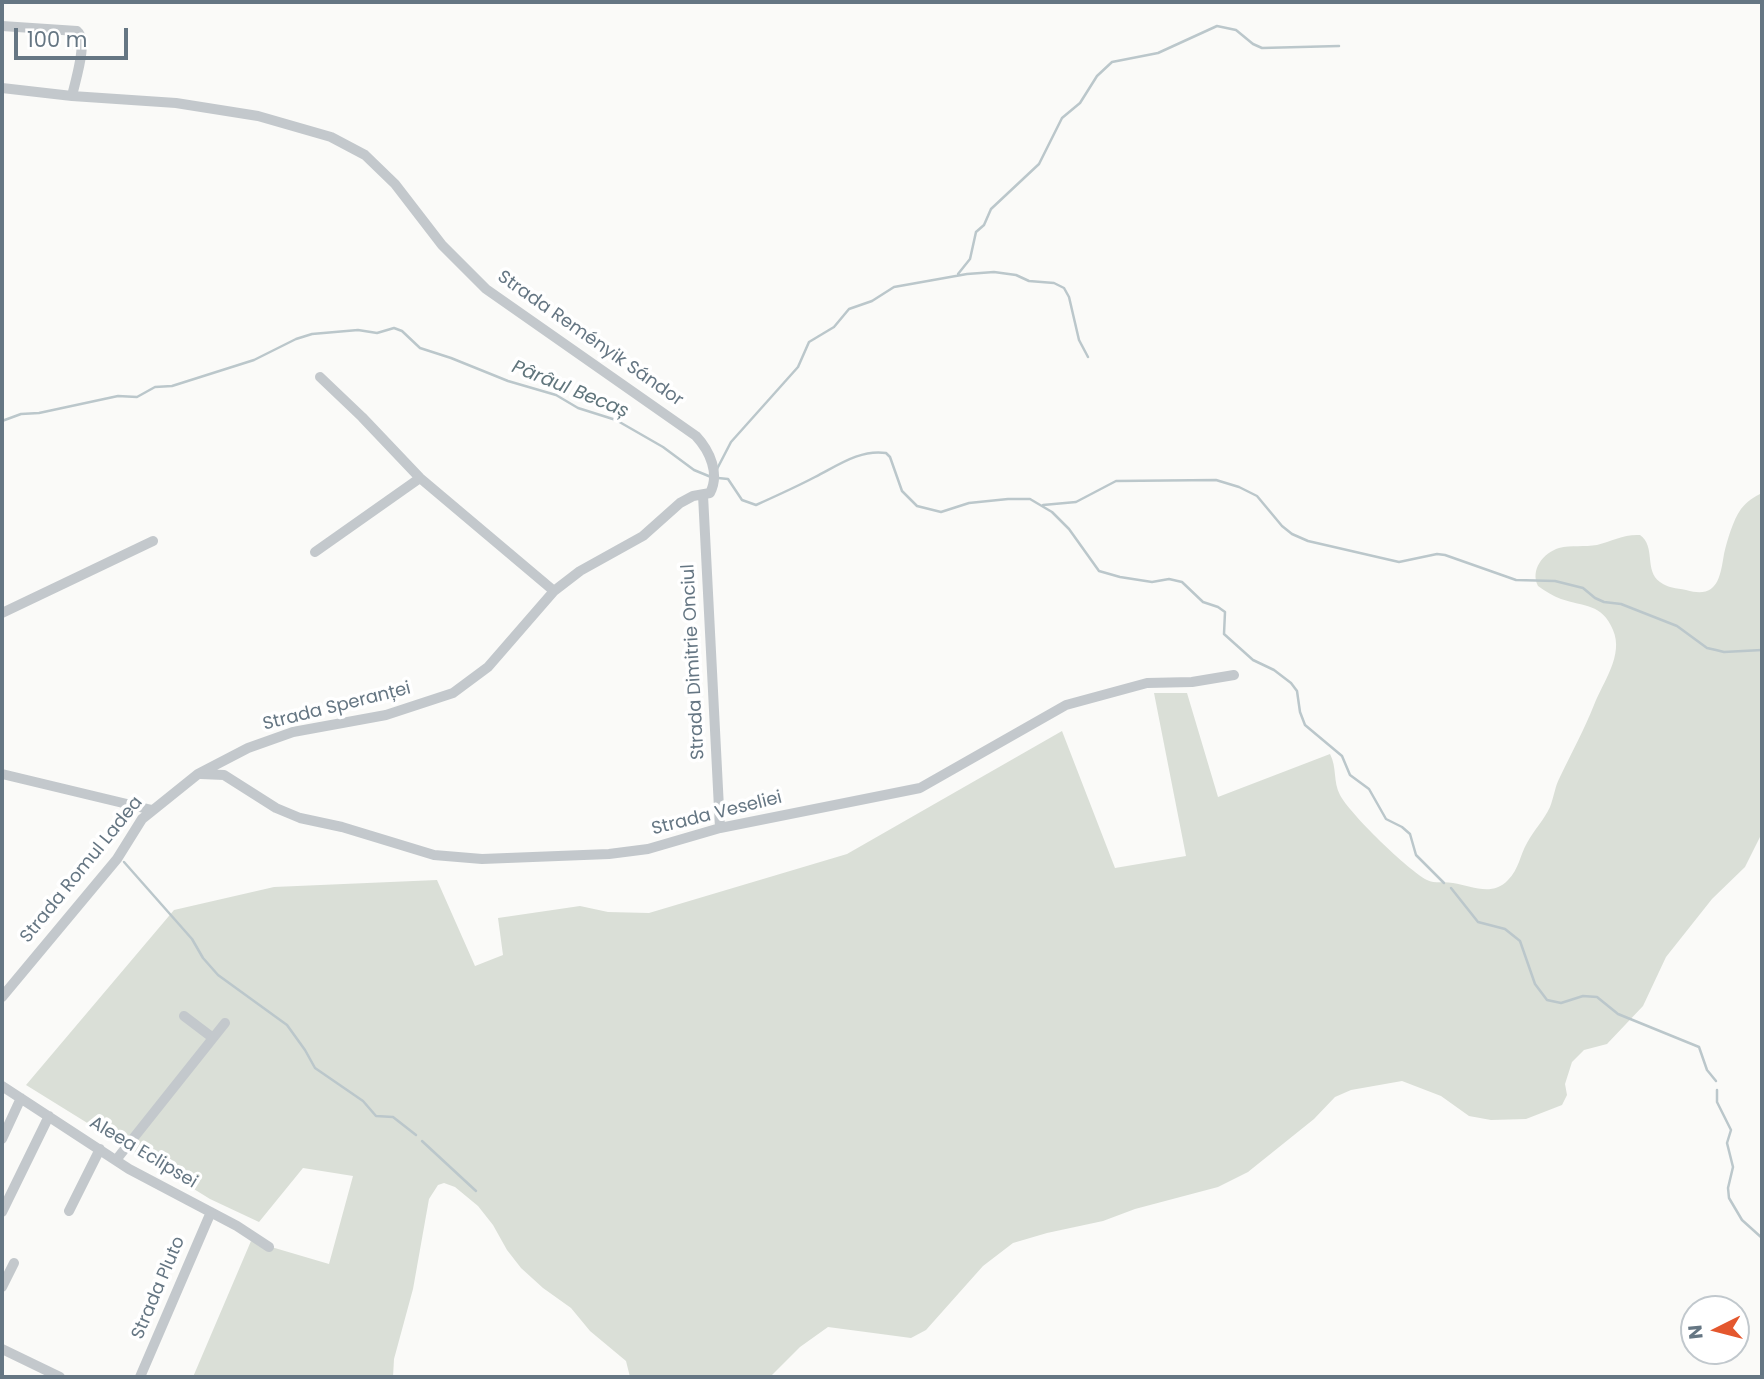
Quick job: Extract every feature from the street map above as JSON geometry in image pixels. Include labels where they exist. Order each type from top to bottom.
[{"type":"street","points":[[2,26],[81,33],[83,38],[72,96]]},
{"type":"street","name":"Strada Reményik Sándor","points":[[2,88],[176,103],[258,116],[331,137],[365,155],[395,184],[442,246],[486,289],[696,436],[707,449],[713,468],[713,486],[706,494]]},
{"type":"street","points":[[320,377],[420,478],[554,591]]},
{"type":"street","points":[[315,552],[420,478]]},
{"type":"street","name":"Strada Speranței","points":[[198,774],[248,748],[293,732],[377,717],[432,702],[453,693],[488,667],[554,591],[580,571],[643,536],[680,503],[693,496],[706,494]]},
{"type":"street","name":"Strada Dimitrie Onciul","points":[[706,494],[720,828]]},
{"type":"street","points":[[2,613],[153,541]]},
{"type":"street","name":"Strada Veseliei","points":[[198,774],[224,775],[276,808],[300,818],[342,827],[424,852],[458,858],[609,854],[648,849],[720,828],[920,788],[1066,705],[1087,697],[1147,683],[1192,682],[1234,675]]},
{"type":"street","points":[[2,774],[152,810]]},
{"type":"street","name":"Strada Romul Ladea","points":[[2,997],[111,866],[142,819],[198,774]]},
{"type":"street","points":[[184,1016],[213,1038]]},
{"type":"street","points":[[116,1160],[225,1023]]},
{"type":"street","name":"Aleea Eclipsei","points":[[2,1086],[116,1160],[269,1247]]},
{"type":"street","points":[[2,1139],[22,1098]]},
{"type":"street","points":[[2,1212],[49,1116]]},
{"type":"street","points":[[69,1211],[100,1149]]},
{"type":"street","name":"Strada Pluto","points":[[140,1377],[211,1212]]},
{"type":"street","points":[[2,1287],[14,1263]]},
{"type":"street","points":[[2,1349],[60,1377]]},
{"type":"shaded area","points":[[1762,493],[1762,833],[1745,867],[1712,899],[1666,957],[1643,1006],[1607,1044],[1584,1050],[1572,1062],[1565,1084],[1567,1095],[1562,1105],[1526,1119],[1491,1120],[1469,1116],[1441,1096],[1402,1081],[1351,1090],[1335,1097],[1314,1119],[1248,1172],[1218,1187],[1135,1209],[1103,1221],[1013,1243],[983,1266],[926,1330],[911,1338],[828,1327],[800,1347],[770,1377],[630,1377],[626,1361],[590,1331],[571,1308],[521,1268],[478,1206],[455,1187],[444,1183],[438,1185],[429,1199],[413,1289],[394,1359],[393,1377],[193,1377],[251,1241],[329,1264],[353,1176],[303,1168],[259,1222],[210,1199],[26,1085],[174,910],[274,887],[437,880],[475,966],[503,955],[498,918],[580,906],[608,912],[649,913],[847,854],[1062,731],[1115,868],[1186,856],[1154,693],[1187,693],[1218,797],[1330,754],[1340,795],[1367,827],[1418,875],[1430,881],[1482,889],[1495,888],[1512,876],[1527,843],[1550,807],[1558,780],[1611,668],[1616,649],[1616,639],[1609,621],[1598,610],[1558,598],[1538,586],[1537,568],[1543,558],[1559,548],[1597,545],[1640,535],[1648,545],[1652,572],[1660,582],[1672,588],[1704,592],[1711,589],[1718,579],[1738,514],[1748,501]]},
{"type":"waterway","points":[[958,274],[970,259],[976,232],[984,225],[991,209],[1039,164],[1062,118],[1080,103],[1097,76],[1112,62],[1158,53],[1217,26],[1236,30],[1262,48],[1339,46]]},
{"type":"waterway","points":[[717,469],[731,442],[798,367],[809,342],[834,327],[849,309],[872,301],[894,287],[994,272],[1016,275],[1029,281],[1054,283],[1064,288],[1069,297],[1079,340],[1088,357]]},
{"type":"waterway","name":"Pârâul Becaș","points":[[2,421],[21,414],[39,413],[118,396],[137,397],[155,387],[172,386],[254,360],[312,334],[358,330],[377,333],[394,328],[402,331],[420,348],[508,381],[556,395],[578,408],[616,420],[663,447],[694,470],[711,477]]},
{"type":"waterway","name":"Pârâul Becaș","points":[[718,478],[728,479],[742,500],[756,505],[849,459],[876,452],[886,453],[890,457],[902,491],[917,506],[941,512],[969,503],[1030,499],[1052,512],[1069,529],[1099,571],[1152,582],[1169,579],[1182,582],[1203,602],[1225,612],[1224,634],[1253,660],[1274,670],[1291,683],[1297,691],[1305,725],[1342,756],[1350,775],[1369,789],[1386,819],[1410,834],[1416,855],[1444,883]]},
{"type":"waterway","points":[[1043,505],[1076,502],[1116,481],[1216,480],[1257,496],[1282,526],[1308,541],[1399,562],[1437,554],[1445,555],[1516,580],[1555,581],[1583,588],[1604,602],[1621,604],[1677,626],[1707,648],[1724,652],[1762,650]]},
{"type":"waterway","points":[[124,862],[192,939],[203,958],[218,975],[287,1025],[315,1068],[363,1101],[376,1116],[393,1117],[416,1135]]},
{"type":"waterway","points":[[1451,888],[1478,922],[1505,929],[1520,941],[1535,984],[1547,1000],[1561,1003],[1583,996],[1597,997],[1618,1014],[1699,1047],[1707,1070],[1716,1081]]},
{"type":"waterway","points":[[1717,1090],[1717,1102],[1731,1130],[1727,1143],[1733,1167],[1728,1188],[1729,1198],[1742,1220],[1762,1238]]},
{"type":"waterway","points":[[422,1141],[476,1191]]}]
